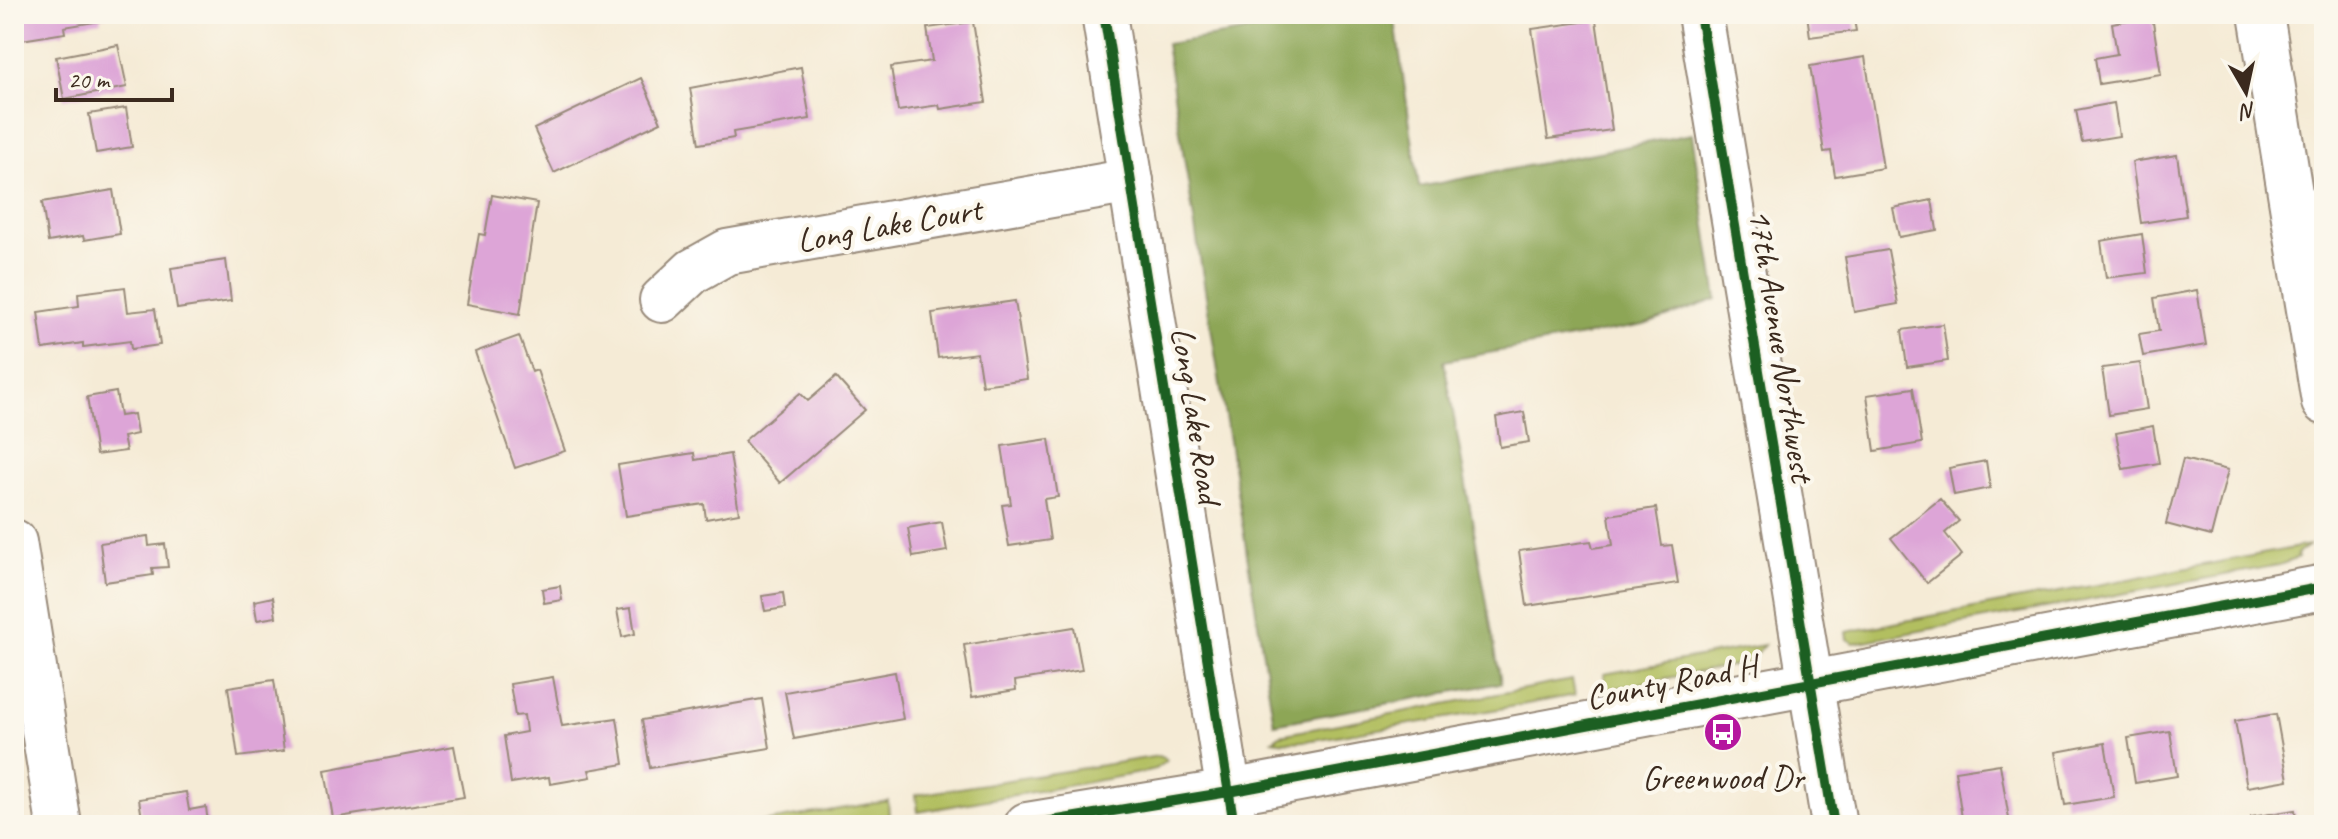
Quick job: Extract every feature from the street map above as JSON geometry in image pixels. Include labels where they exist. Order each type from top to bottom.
[{"type":"street","name":"Long Lake Road","points":[[1104,14],[1232,809]]},
{"type":"street","name":"17th Avenue Northwest","points":[[1700,14],[1834,825]]},
{"type":"street","points":[[2261,14],[2324,402]]},
{"type":"street","name":"Long Lake Court","points":[[662,300],[693,271],[727,252],[1131,181]]},
{"type":"street","points":[[14,542],[59,825]]},
{"type":"street","name":"County Road H","points":[[1027,825],[1232,809],[1809,684],[2324,587]]},
{"type":"green space","points":[[1356,14],[1394,14],[1419,187],[1692,134],[1717,299],[1644,325],[1444,361],[1501,683],[1274,724],[1166,44]]},
{"type":"green space","points":[[2310,545],[2297,554],[2298,558],[2279,565],[1854,643],[1847,639],[1846,632]]},
{"type":"green space","points":[[1764,645],[1750,662],[1606,690],[1604,674]]},
{"type":"green space","points":[[1572,680],[1575,695],[1324,738],[1292,742],[1273,740],[1280,735]]},
{"type":"green space","points":[[1159,756],[1167,760],[1155,769],[1140,773],[918,812],[916,795]]},
{"type":"green space","points":[[888,801],[889,816],[835,825],[744,825]]},
{"type":"building","points":[[14,14],[107,16],[100,17],[101,21],[64,27],[65,33],[15,41]]},
{"type":"building","points":[[1807,14],[1853,14],[1856,31],[1810,37]]},
{"type":"building","points":[[2152,16],[2161,74],[2099,84],[2095,58],[2117,54],[2112,23]]},
{"type":"building","points":[[1596,20],[1612,130],[1548,139],[1532,29]]},
{"type":"building","points":[[973,22],[986,102],[898,111],[891,67],[932,61],[927,28]]},
{"type":"building","points":[[118,45],[127,87],[64,99],[56,57]]},
{"type":"building","points":[[1865,57],[1883,168],[1835,176],[1831,151],[1824,152],[1810,66]]},
{"type":"building","points":[[801,67],[810,119],[733,132],[734,138],[699,144],[690,88]]},
{"type":"building","points":[[641,78],[661,122],[554,173],[534,129]]},
{"type":"building","points":[[2114,103],[2119,136],[2082,142],[2076,110]]},
{"type":"building","points":[[126,108],[132,147],[96,153],[89,114]]},
{"type":"building","points":[[2177,155],[2186,216],[2141,223],[2132,162]]},
{"type":"building","points":[[113,190],[120,234],[48,242],[42,202]]},
{"type":"building","points":[[492,195],[537,203],[520,314],[467,304],[479,234],[485,235]]},
{"type":"building","points":[[1932,200],[1937,230],[1899,237],[1893,208]]},
{"type":"building","points":[[2142,234],[2147,273],[2106,278],[2101,241]]},
{"type":"building","points":[[1888,250],[1898,304],[1854,312],[1845,257]]},
{"type":"building","points":[[226,260],[231,301],[177,309],[171,268]]},
{"type":"building","points":[[125,287],[128,312],[155,309],[160,345],[131,349],[130,341],[43,349],[38,312],[79,306],[78,293]]},
{"type":"building","points":[[2197,290],[2206,345],[2143,356],[2139,334],[2159,331],[2154,298]]},
{"type":"building","points":[[1015,301],[1027,379],[982,385],[977,353],[938,358],[932,313]]},
{"type":"building","points":[[1943,324],[1948,361],[1907,367],[1902,330]]},
{"type":"building","points":[[519,336],[532,372],[537,370],[565,451],[515,468],[475,352]]},
{"type":"building","points":[[2140,363],[2147,409],[2109,415],[2102,368]]},
{"type":"building","points":[[836,377],[865,410],[780,483],[744,441],[800,393],[808,401]]},
{"type":"building","points":[[1913,388],[1922,443],[1875,451],[1867,395]]},
{"type":"building","points":[[116,392],[120,416],[134,414],[137,434],[123,437],[126,451],[96,455],[87,397]]},
{"type":"building","points":[[1524,412],[1529,442],[1500,447],[1496,417]]},
{"type":"building","points":[[2153,426],[2159,463],[2123,469],[2116,433]]},
{"type":"building","points":[[1049,439],[1058,497],[1044,499],[1050,540],[1009,546],[1002,505],[1011,504],[1002,446]]},
{"type":"building","points":[[694,453],[695,460],[730,454],[739,513],[706,519],[704,504],[626,516],[618,465]]},
{"type":"building","points":[[2183,459],[2228,470],[2211,536],[2166,524]]},
{"type":"building","points":[[1986,461],[1990,488],[1954,495],[1949,468]]},
{"type":"building","points":[[1940,499],[1959,521],[1945,533],[1962,555],[1927,583],[1891,538]]},
{"type":"building","points":[[1656,508],[1662,546],[1672,545],[1678,583],[1527,606],[1519,551],[1591,541],[1593,548],[1613,545],[1609,515]]},
{"type":"building","points":[[942,522],[947,551],[913,557],[908,528]]},
{"type":"building","points":[[148,536],[149,546],[165,544],[168,567],[152,568],[153,575],[105,582],[100,543]]},
{"type":"building","points":[[560,586],[562,600],[544,603],[542,589]]},
{"type":"building","points":[[783,593],[785,608],[765,611],[762,596]]},
{"type":"building","points":[[273,597],[276,617],[257,620],[254,601]]},
{"type":"building","points":[[631,608],[635,634],[622,637],[617,610]]},
{"type":"building","points":[[1074,627],[1082,670],[1015,681],[1016,690],[972,697],[964,645]]},
{"type":"building","points":[[895,672],[903,719],[794,739],[785,692]]},
{"type":"building","points":[[553,677],[562,726],[617,718],[624,764],[589,770],[591,777],[550,784],[549,777],[511,783],[504,736],[526,732],[524,715],[515,716],[510,684]]},
{"type":"building","points":[[274,680],[284,751],[238,757],[228,687]]},
{"type":"building","points":[[762,699],[770,748],[650,768],[642,720]]},
{"type":"building","points":[[2276,714],[2288,780],[2247,787],[2235,721]]},
{"type":"building","points":[[2170,731],[2177,776],[2135,783],[2128,738]]},
{"type":"building","points":[[2105,743],[2114,797],[2065,805],[2056,752]]},
{"type":"building","points":[[454,746],[464,797],[333,818],[325,770]]},
{"type":"building","points":[[2000,764],[2010,825],[1963,825],[1955,771]]},
{"type":"building","points":[[186,792],[189,810],[206,807],[208,824],[143,825],[139,799]]},
{"type":"building","points":[[2295,810],[2297,825],[2252,825],[2251,817]]},
{"type":"cycle path","points":[[1104,14],[1234,825]]},
{"type":"cycle path","points":[[1700,14],[1834,825]]},
{"type":"cycle path","points":[[1027,825],[1229,792],[2324,587]]},
{"type":"place","name":"Greenwood Dr","points":[[1723,732]]}]
